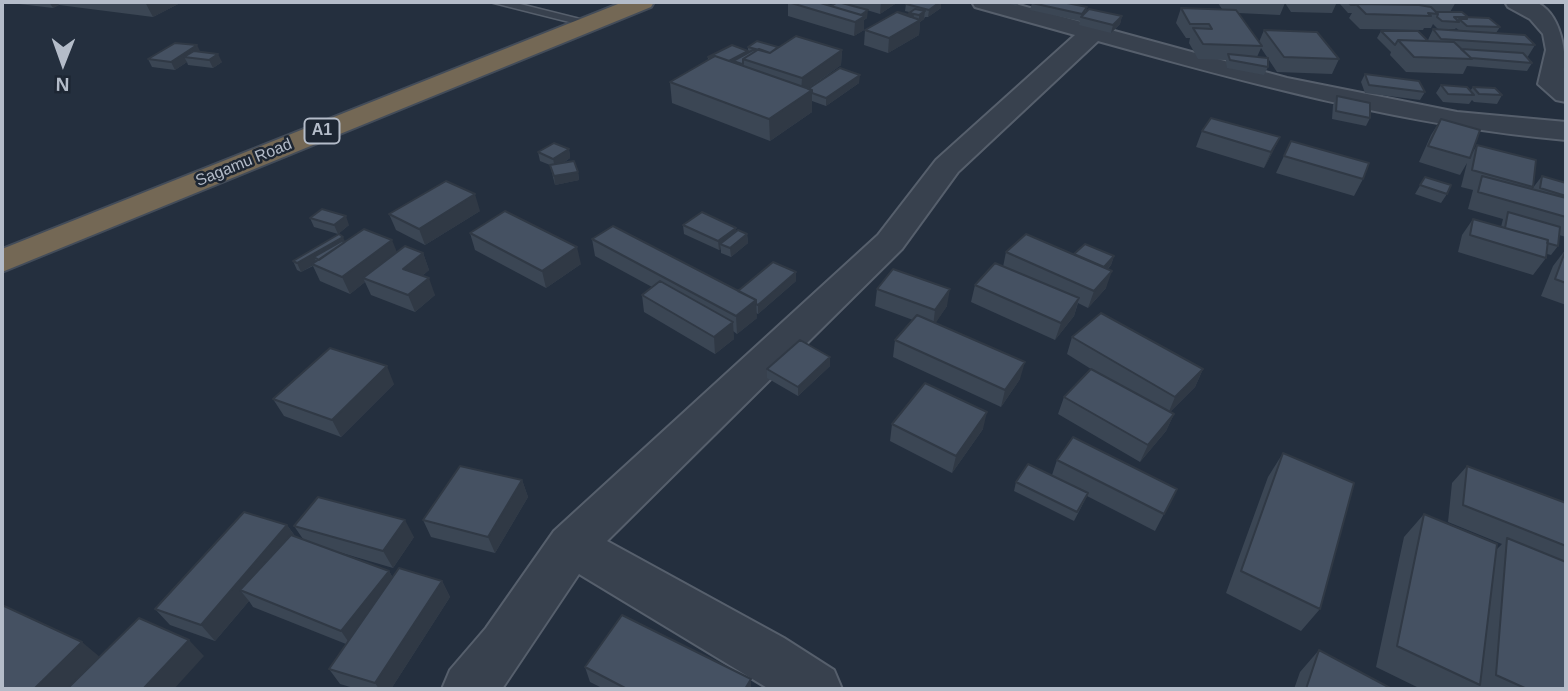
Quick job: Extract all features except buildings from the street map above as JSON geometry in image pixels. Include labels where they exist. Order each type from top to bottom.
[{"type":"highway","name":"Sagamu Road","points":[[2,261],[643,2]]},
{"type":"street","points":[[984,2],[1091,34],[1298,88],[1457,120],[1566,131]]},
{"type":"street","points":[[1516,2],[1526,5],[1554,30],[1559,49],[1551,84],[1566,94]]},
{"type":"street","points":[[469,689],[504,645],[572,545],[890,242],[947,166],[1091,34]]},
{"type":"street","points":[[572,545],[765,656],[816,689]]},
{"type":"lane","points":[[496,2],[589,23]]}]
